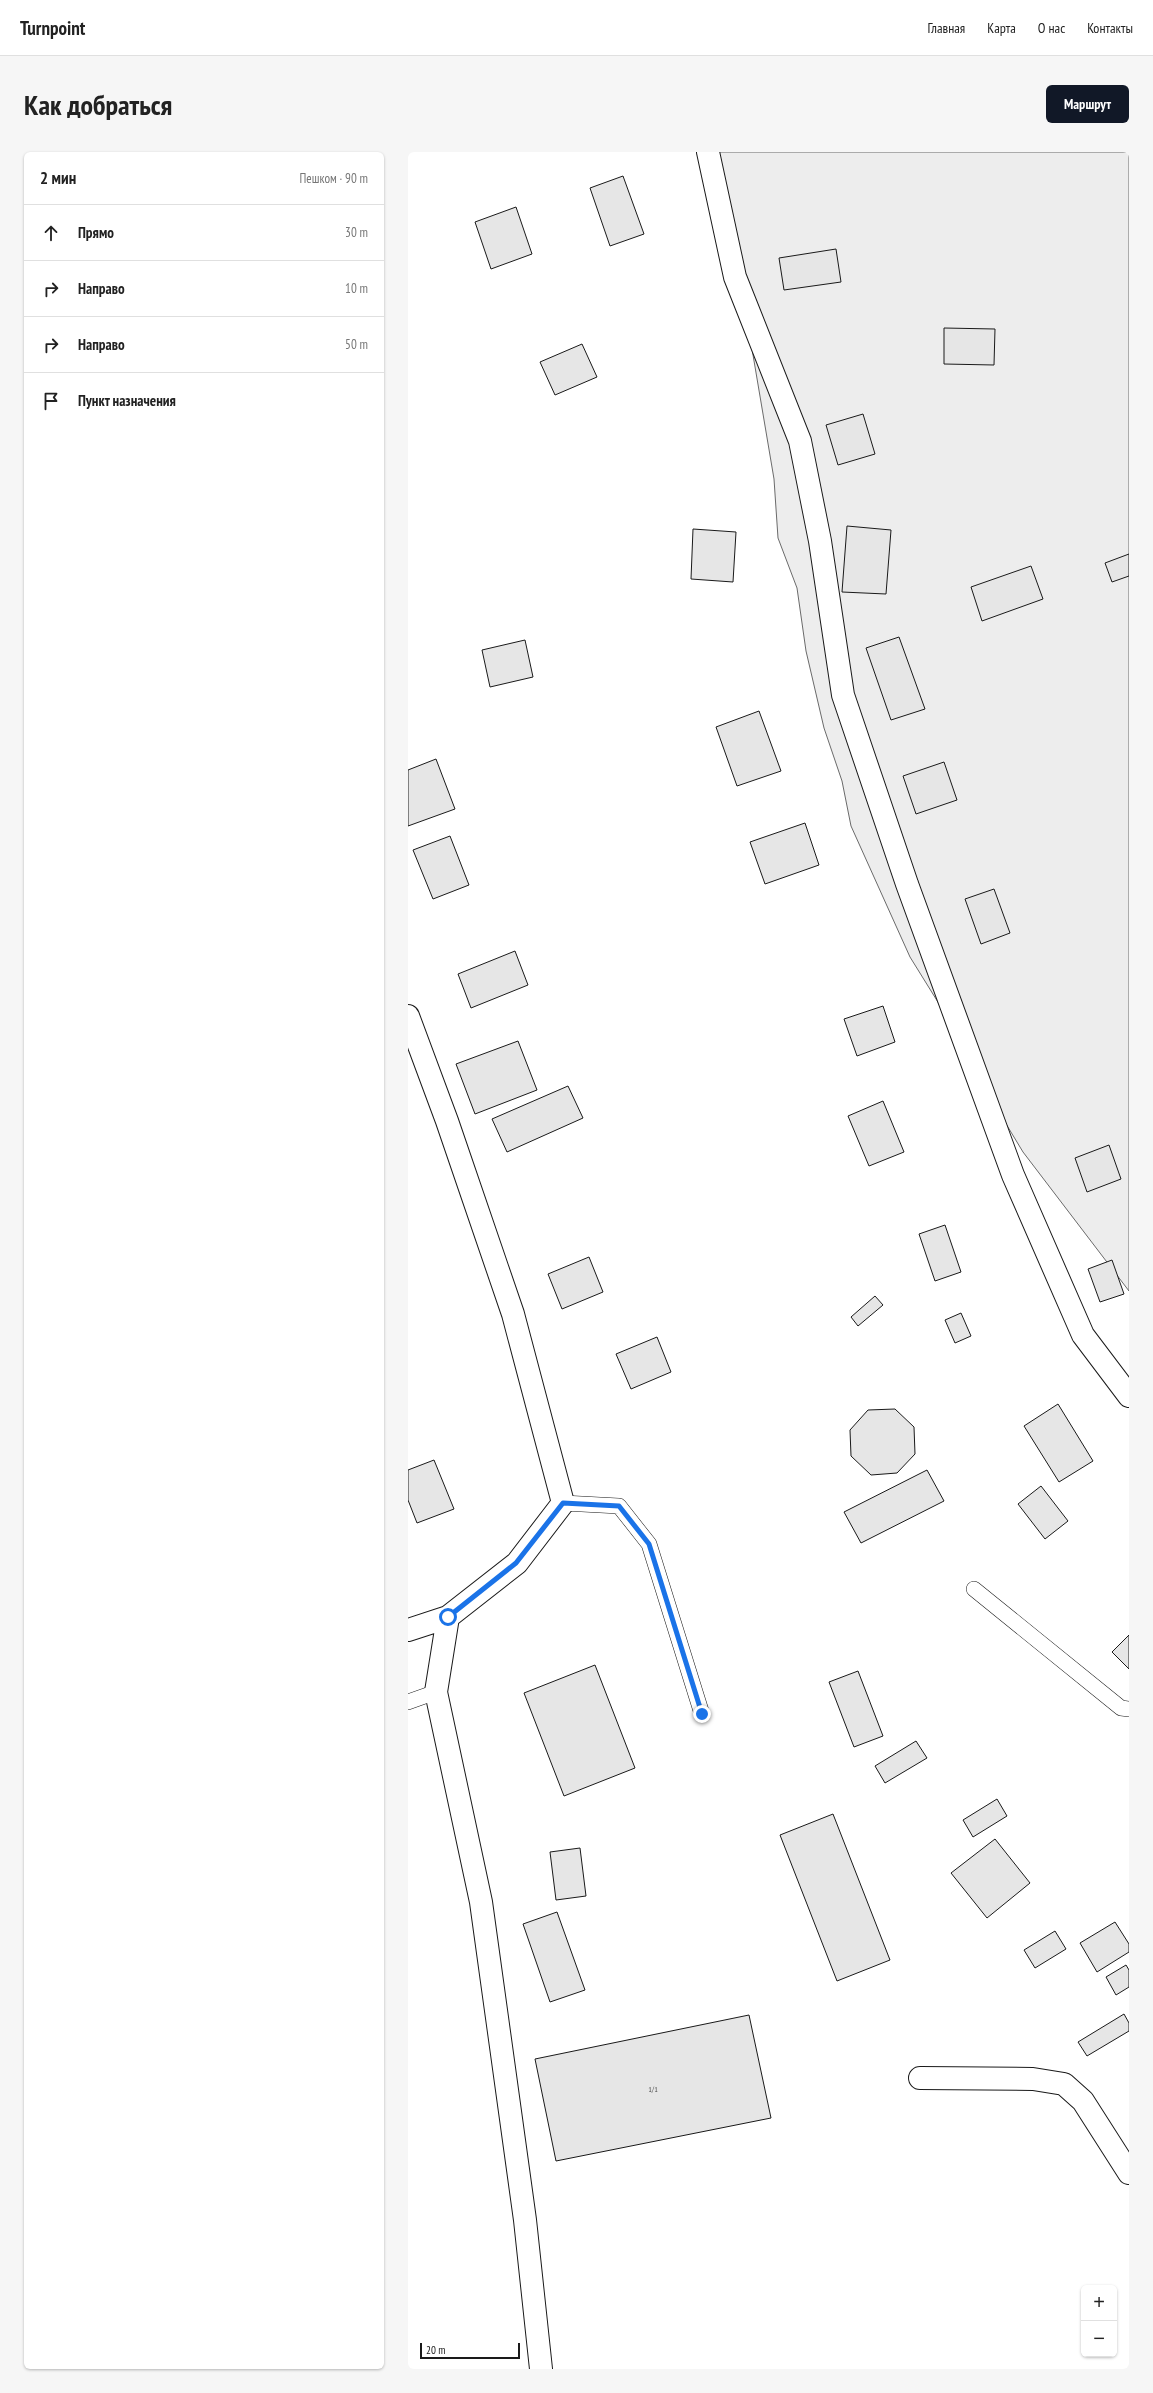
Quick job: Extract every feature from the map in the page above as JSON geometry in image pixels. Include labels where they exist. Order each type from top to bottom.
[{"type":"street","points":[[708,152],[735,277],[800,441],[820,541],[843,696],[904,877],[1017,1183],[1083,1335],[1129,1396]]},
{"type":"street","points":[[408,1016],[449,1128],[513,1314],[563,1503],[516,1563],[448,1617],[408,1630]]},
{"type":"street","points":[[448,1617],[436,1692],[481,1902],[525,2220],[541,2369]]},
{"type":"street","points":[[920,2078],[1033,2079],[1064,2084],[1083,2101],[1129,2174]]},
{"type":"lane","points":[[563,1503],[619,1506],[649,1544],[702,1714]]},
{"type":"lane","points":[[974,1589],[1121,1708],[1129,1709]]},
{"type":"lane","points":[[408,1702],[436,1692]]},
{"type":"shaded area","points":[[703,152],[1129,152],[1129,1291],[1023,1152],[968,1061],[941,1007],[910,957],[851,826],[842,781],[824,728],[806,651],[797,588],[778,538],[774,479],[752,349]]},
{"type":"building","points":[[623,176],[644,234],[610,246],[590,188]]},
{"type":"building","points":[[516,207],[532,254],[491,269],[475,222]]},
{"type":"building","points":[[836,249],[841,282],[784,290],[779,258]]},
{"type":"building","points":[[944,328],[995,329],[994,365],[944,364]]},
{"type":"building","points":[[582,344],[597,377],[555,395],[540,362]]},
{"type":"building","points":[[863,414],[875,454],[838,465],[826,425]]},
{"type":"building","points":[[847,526],[891,530],[886,594],[842,592]]},
{"type":"building","points":[[693,529],[736,532],[733,582],[691,579]]},
{"type":"building","points":[[1129,554],[1129,576],[1112,582],[1105,563]]},
{"type":"building","points":[[1031,566],[1043,599],[982,621],[971,587]]},
{"type":"building","points":[[899,637],[925,709],[891,720],[866,648]]},
{"type":"building","points":[[525,640],[533,677],[490,687],[482,650]]},
{"type":"building","points":[[759,711],[781,771],[737,786],[716,727]]},
{"type":"building","points":[[436,759],[455,809],[408,826],[408,770]]},
{"type":"building","points":[[944,762],[957,800],[916,814],[903,776]]},
{"type":"building","points":[[805,823],[819,865],[765,884],[750,842]]},
{"type":"building","points":[[450,836],[469,885],[433,899],[413,850]]},
{"type":"building","points":[[994,889],[1010,933],[981,944],[965,899]]},
{"type":"building","points":[[515,951],[528,985],[471,1008],[458,974]]},
{"type":"building","points":[[883,1006],[895,1042],[857,1056],[844,1019]]},
{"type":"building","points":[[518,1041],[537,1090],[475,1114],[456,1064]]},
{"type":"building","points":[[568,1086],[583,1118],[507,1152],[492,1119]]},
{"type":"building","points":[[883,1101],[904,1152],[869,1166],[848,1116]]},
{"type":"building","points":[[1109,1145],[1121,1179],[1087,1192],[1075,1158]]},
{"type":"building","points":[[945,1225],[961,1272],[935,1281],[919,1234]]},
{"type":"building","points":[[589,1257],[603,1292],[562,1309],[548,1274]]},
{"type":"building","points":[[1112,1260],[1124,1294],[1100,1302],[1088,1269]]},
{"type":"building","points":[[875,1296],[883,1305],[858,1326],[851,1317]]},
{"type":"building","points":[[961,1313],[971,1336],[955,1343],[945,1320]]},
{"type":"building","points":[[657,1337],[671,1372],[631,1389],[616,1354]]},
{"type":"building","points":[[1058,1404],[1093,1461],[1059,1482],[1024,1426]]},
{"type":"building","points":[[895,1409],[914,1427],[915,1454],[897,1473],[871,1475],[851,1456],[850,1430],[868,1410]]},
{"type":"building","points":[[434,1460],[454,1509],[417,1523],[408,1500],[408,1470]]},
{"type":"building","points":[[927,1470],[944,1501],[861,1543],[844,1512]]},
{"type":"building","points":[[1041,1486],[1068,1521],[1045,1539],[1018,1504]]},
{"type":"building","points":[[1129,1635],[1129,1669],[1112,1652]]},
{"type":"building","points":[[595,1665],[635,1768],[564,1796],[524,1693]]},
{"type":"building","points":[[858,1671],[883,1736],[854,1747],[829,1682]]},
{"type":"building","points":[[916,1741],[927,1758],[885,1783],[875,1766]]},
{"type":"building","points":[[997,1799],[1007,1816],[973,1837],[963,1820]]},
{"type":"building","points":[[833,1814],[890,1960],[837,1981],[780,1835]]},
{"type":"building","points":[[995,1839],[1030,1883],[987,1918],[951,1873]]},
{"type":"building","points":[[580,1848],[586,1896],[556,1900],[550,1852]]},
{"type":"building","points":[[557,1912],[585,1990],[550,2002],[523,1924]]},
{"type":"building","points":[[1115,1922],[1129,1944],[1129,1952],[1097,1972],[1080,1943]]},
{"type":"building","points":[[1055,1931],[1066,1949],[1035,1968],[1024,1950]]},
{"type":"building","points":[[1126,1965],[1129,1970],[1129,1987],[1116,1995],[1106,1977]]},
{"type":"building","points":[[1124,2014],[1129,2023],[1129,2031],[1087,2056],[1078,2042]]},
{"type":"building","points":[[749,2015],[771,2118],[556,2161],[535,2059]]},
{"type":"route","points":[[448,1617],[516,1563],[563,1503],[619,1506],[649,1544],[702,1714]]}]
